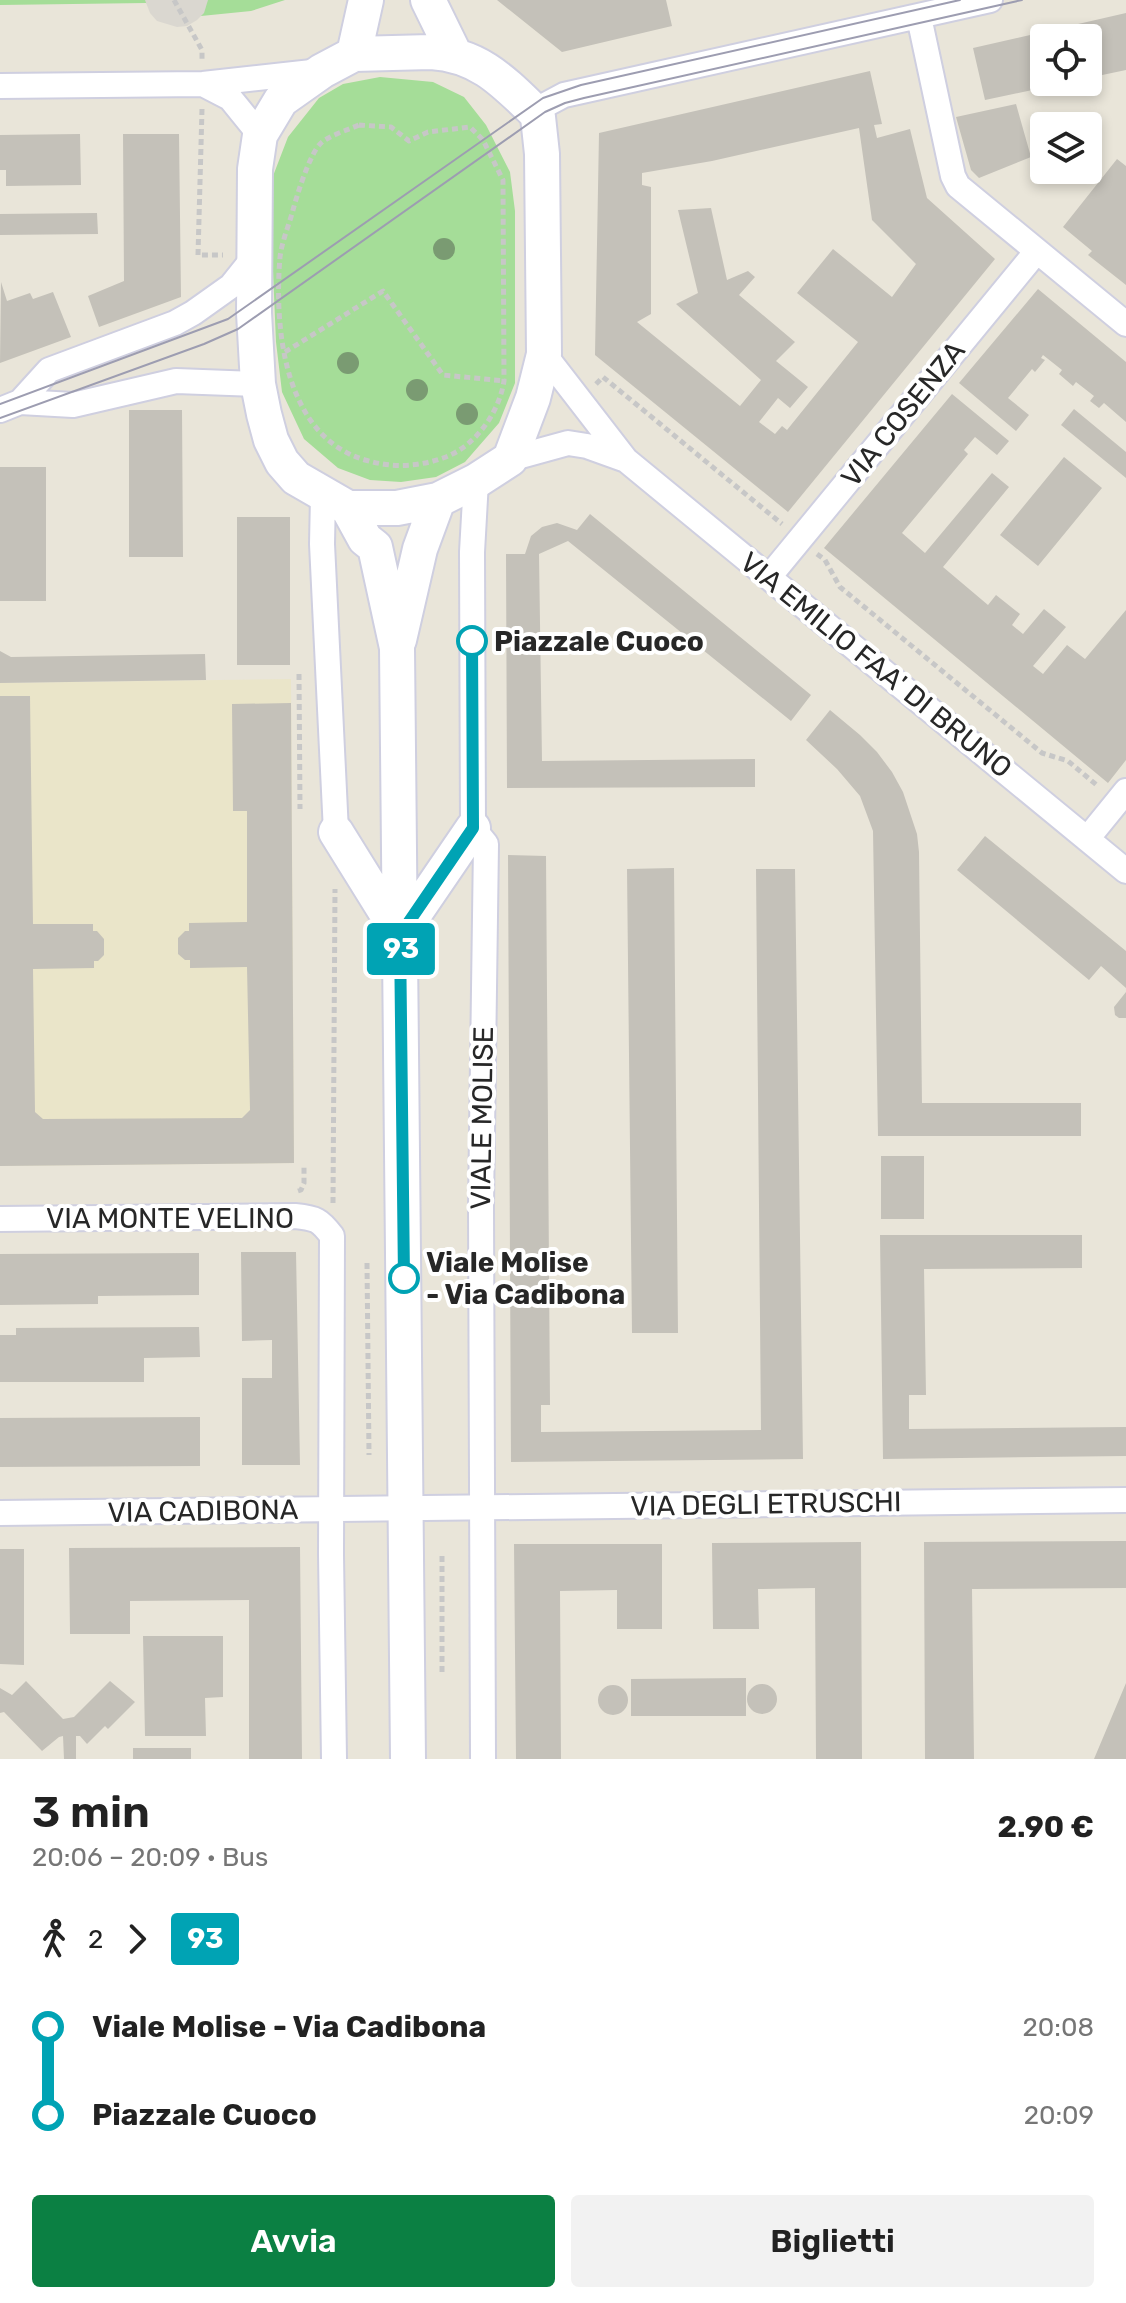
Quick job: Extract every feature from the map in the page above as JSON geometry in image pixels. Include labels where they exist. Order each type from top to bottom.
[{"type":"main road","points":[[354,54],[366,0]]},
{"type":"main road","points":[[428,0],[454,53]]},
{"type":"main road","points":[[336,502],[397,508],[438,500],[476,481],[510,459],[533,398],[544,354],[542,154],[538,117],[491,72],[454,53],[354,54],[322,71],[281,100],[260,135],[255,169],[254,313],[258,384],[271,440],[282,462],[296,478],[336,502],[375,547],[397,648],[408,1759]]},
{"type":"main road","points":[[397,648],[420,549],[438,500]]},
{"type":"main road","points":[[400,935],[473,828]]},
{"type":"main road","points":[[336,832],[400,935]]},
{"type":"street","points":[[534,111],[564,95],[990,0]]},
{"type":"street","points":[[919,17],[953,176],[958,186],[1126,324]]},
{"type":"street","points":[[0,86],[202,84],[322,71]]},
{"type":"street","points":[[202,84],[230,98],[260,135]]},
{"type":"street","name":"VIA COSENZA","points":[[769,577],[1037,251]]},
{"type":"street","points":[[10,406],[49,370],[175,323],[193,313],[231,286],[255,256]]},
{"type":"street","name":"VIA EMILIO FAA' DI BRUNO","points":[[544,354],[626,460],[1126,871]]},
{"type":"street","points":[[10,406],[73,405],[176,381],[258,384]]},
{"type":"street","name":"VIA EMILIO FAA' DI BRUNO","points":[[510,459],[568,443],[587,446],[626,460]]},
{"type":"street","name":"VIALE MOLISE","points":[[476,481],[472,552],[473,828],[486,844],[481,1206],[483,1759]]},
{"type":"street","points":[[336,502],[322,544],[336,832]]},
{"type":"street","points":[[1087,839],[1116,791]]},
{"type":"street","name":"VIA MONTE VELINO","points":[[0,1219],[295,1216],[321,1222],[332,1236]]},
{"type":"street","points":[[332,1236],[334,1759]]},
{"type":"street","name":"VIA DEGLI ETRUSCHI","points":[[407,1508],[1126,1500]]},
{"type":"street","name":"VIA CADIBONA","points":[[0,1513],[407,1508]]},
{"type":"path","points":[[174,0],[202,50],[198,255]]},
{"type":"path","points":[[280,323],[282,248],[300,183],[320,143],[359,125],[391,127],[409,141],[428,132],[470,127],[483,140],[503,180],[504,381],[497,408],[484,427],[451,456],[426,464],[401,467],[354,457],[334,446],[315,428],[293,387],[284,353],[383,291],[443,375],[504,381]]},
{"type":"path","name":"VIA EMILIO FAA' DI BRUNO","points":[[603,377],[790,530]]},
{"type":"path","name":"VIA EMILIO FAA' DI BRUNO","points":[[810,547],[825,560],[840,587],[1042,753],[1068,761],[1116,791]]},
{"type":"path","points":[[299,669],[300,809]]},
{"type":"path","points":[[332,1236],[335,879]]},
{"type":"path","points":[[367,1263],[369,1455]]},
{"type":"path","points":[[442,1556],[442,1673]]},
{"type":"shaded area","points":[[145,0],[208,0],[204,13],[197,20],[177,27],[157,21]]},
{"type":"shaded area","points":[[291,679],[294,1163],[0,1166],[0,683]]},
{"type":"green space","points":[[0,0],[285,0],[251,11],[201,16],[173,12],[146,3],[0,5]]},
{"type":"green space","points":[[380,77],[433,82],[464,97],[486,125],[510,172],[515,211],[515,383],[499,423],[465,462],[436,477],[401,482],[370,480],[338,468],[304,439],[282,392],[276,342],[271,224],[273,176],[288,137],[319,98],[343,84]]},
{"type":"building","points":[[497,0],[666,0],[672,26],[562,52]]},
{"type":"building","points":[[1126,13],[1126,70],[1102,75],[1102,24],[1078,24]]},
{"type":"building","points":[[1030,35],[1030,90],[985,100],[973,48]]},
{"type":"building","points":[[870,71],[882,124],[874,125],[877,138],[910,129],[927,198],[995,259],[788,512],[595,355],[599,133]],"holes":[[[859,128],[872,220],[916,264],[892,297],[833,249],[797,293],[858,342],[787,430],[782,426],[775,434],[759,422],[778,398],[790,408],[808,387],[776,361],[795,342],[739,295],[755,277],[748,271],[727,280],[711,208],[678,210],[698,293],[676,304],[761,380],[740,406],[637,322],[651,314],[651,187],[642,185],[642,173],[712,161]]]},
{"type":"building","points":[[1016,104],[1030,157],[979,178],[971,170],[956,117]]},
{"type":"building","points":[[80,134],[81,185],[6,186],[6,170],[0,170],[0,135]]},
{"type":"building","points":[[123,134],[179,134],[181,297],[99,327],[88,296],[124,281]]},
{"type":"building","points":[[1117,159],[1126,166],[1126,285],[1088,255],[1092,251],[1063,227],[1097,184],[1102,184],[1102,178]]},
{"type":"building","points":[[97,213],[98,234],[0,235],[0,214]]},
{"type":"building","points":[[1,282],[7,301],[30,293],[33,299],[53,292],[71,337],[0,363]]},
{"type":"building","points":[[1038,289],[1126,362],[1126,422],[1104,403],[1099,408],[1090,401],[1094,396],[1076,382],[1073,386],[1059,374],[1062,370],[1043,355],[1041,358],[1045,360],[1035,372],[1032,369],[1008,398],[1029,415],[1016,431],[959,383]]},
{"type":"building","points":[[952,394],[1009,441],[997,455],[975,437],[964,450],[968,454],[902,533],[925,553],[992,473],[1009,487],[943,567],[988,605],[996,595],[1020,614],[1012,625],[1023,634],[1044,609],[1066,627],[1033,666],[1043,674],[1067,645],[1085,659],[1126,610],[1126,760],[1108,783],[824,548]]},
{"type":"building","points":[[1074,409],[1126,452],[1126,478],[1061,425]]},
{"type":"building","points":[[129,410],[182,410],[183,557],[129,557]]},
{"type":"building","points":[[1064,457],[1102,488],[1038,566],[1000,535]]},
{"type":"building","points":[[0,467],[46,467],[46,601],[0,601]]},
{"type":"building","points":[[590,514],[811,695],[791,721],[568,541],[539,554],[542,761],[755,759],[755,787],[507,788],[506,554],[525,554],[531,536],[542,527],[557,523],[577,530]]},
{"type":"building","points":[[237,517],[290,517],[290,665],[237,665]]},
{"type":"building","points":[[0,651],[11,657],[205,654],[206,680],[0,683]]},
{"type":"building","points":[[0,696],[30,696],[33,924],[93,924],[93,931],[104,939],[104,955],[94,961],[94,968],[33,969],[35,1112],[43,1119],[242,1118],[250,1110],[247,967],[190,968],[190,960],[178,954],[178,938],[189,931],[189,923],[247,922],[247,811],[233,811],[232,704],[291,703],[294,1163],[0,1166]]},
{"type":"building","points":[[830,710],[877,752],[892,772],[903,792],[917,834],[922,1103],[1081,1103],[1081,1136],[878,1136],[873,831],[860,796],[806,740]]},
{"type":"building","points":[[985,836],[1126,951],[1126,988],[1101,966],[1089,980],[957,870]]},
{"type":"building","points":[[508,855],[546,856],[550,1405],[541,1405],[541,1432],[761,1430],[756,869],[795,869],[803,1459],[511,1462]]},
{"type":"building","points":[[674,868],[678,1333],[632,1333],[627,869]]},
{"type":"building","points":[[1126,992],[1126,1018],[1119,1018],[1115,1015],[1114,1007]]},
{"type":"building","points":[[881,1156],[924,1156],[924,1219],[881,1219]]},
{"type":"building","points":[[880,1235],[1082,1235],[1082,1268],[924,1269],[926,1395],[909,1395],[909,1429],[1126,1427],[1126,1456],[883,1459]]},
{"type":"building","points":[[241,1252],[296,1252],[300,1465],[242,1465],[242,1378],[272,1378],[272,1340],[242,1341]]},
{"type":"building","points":[[199,1253],[199,1295],[98,1296],[98,1304],[0,1305],[0,1254]]},
{"type":"building","points":[[199,1327],[200,1357],[144,1358],[144,1382],[0,1382],[0,1335],[16,1335],[16,1328]]},
{"type":"building","points":[[200,1417],[200,1466],[0,1467],[0,1418]]},
{"type":"building","points":[[1126,1541],[1126,1588],[972,1589],[974,1759],[925,1759],[924,1542]]},
{"type":"building","points":[[861,1542],[862,1759],[816,1759],[815,1588],[758,1589],[759,1629],[713,1629],[712,1543]]},
{"type":"building","points":[[514,1544],[662,1544],[662,1629],[617,1629],[617,1590],[560,1591],[561,1759],[516,1759]]},
{"type":"building","points":[[300,1547],[302,1759],[249,1759],[249,1600],[130,1601],[130,1634],[70,1634],[69,1548]]},
{"type":"building","points":[[0,1549],[24,1549],[24,1665],[0,1664]]},
{"type":"building","points":[[143,1636],[223,1636],[223,1697],[205,1698],[206,1736],[145,1736]]},
{"type":"building","points":[[746,1678],[746,1716],[631,1716],[631,1679]]},
{"type":"building","points":[[26,1681],[63,1719],[74,1717],[110,1681],[135,1702],[108,1729],[105,1726],[87,1744],[76,1736],[76,1759],[64,1759],[63,1736],[42,1751],[4,1712],[0,1713],[0,1688],[12,1695]]},
{"type":"building","points":[[1126,1683],[1126,1759],[1094,1759]]},
{"type":"building","points":[[762,1684],[768,1685],[776,1693],[776,1705],[768,1713],[762,1714],[756,1713],[748,1705],[747,1699],[748,1693],[756,1685]]},
{"type":"building","points":[[613,1685],[619,1686],[627,1694],[627,1706],[619,1714],[613,1715],[607,1714],[599,1706],[598,1700],[599,1694],[607,1686]]},
{"type":"building","points":[[133,1748],[191,1748],[191,1759],[133,1759]]},
{"type":"tram line","points":[[0,404],[228,319],[543,98],[581,85],[960,0]]},
{"type":"tram line","points":[[0,418],[238,329],[545,112],[565,103],[1022,0]]},
{"type":"bus line","name":"93","points":[[404,1278],[400,935],[473,828],[472,641]]},
{"type":"place","name":"Piazzale Cuoco","points":[[472,641]]},
{"type":"place","name":"Viale Molise - Via Cadibona","points":[[404,1278]]}]
